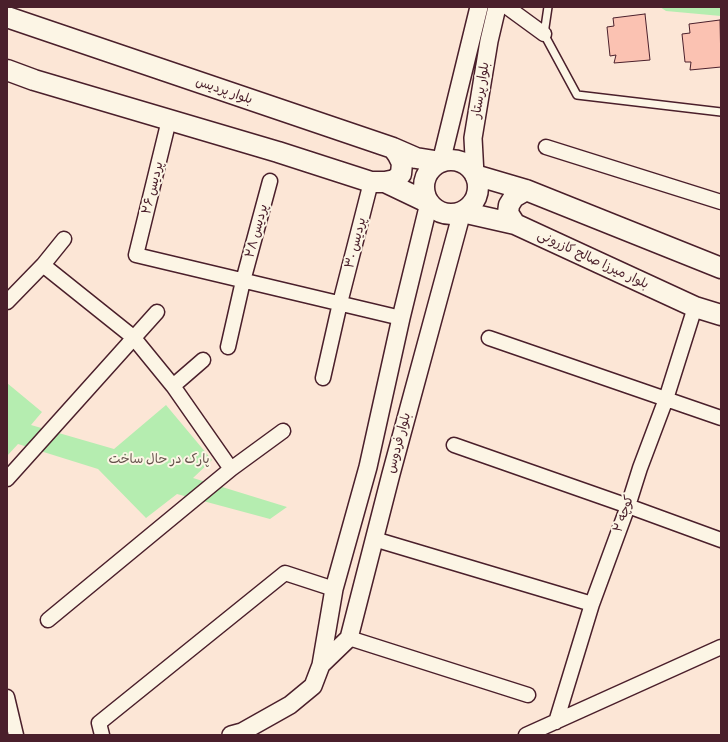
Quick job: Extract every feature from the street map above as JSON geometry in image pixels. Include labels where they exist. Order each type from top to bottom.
[{"type":"main road","name":"بلوار پردیس","points":[[7,17],[393,148],[416,158],[440,162]]},
{"type":"main road","points":[[7,70],[41,82],[378,182],[429,203]]},
{"type":"main road","points":[[378,182],[395,180],[401,174],[402,163],[393,148]]},
{"type":"main road","points":[[456,160],[462,162],[469,167],[475,175],[478,192],[472,204],[462,212],[456,214],[445,214],[434,209],[425,195],[424,184],[426,178],[431,168],[440,162],[456,160]]},
{"type":"main road","points":[[475,175],[526,190],[721,268]]},
{"type":"main road","points":[[514,224],[508,212],[509,205],[514,197],[526,190]]},
{"type":"main road","name":"بلوار میرزا صالح کازرونی","points":[[462,212],[514,224],[696,308],[721,314]]},
{"type":"street","name":"بلوار پرستار","points":[[440,162],[479,7]]},
{"type":"street","name":"بلوار پرستار","points":[[475,175],[473,138],[489,41],[497,7]]},
{"type":"street","points":[[507,7],[544,34]]},
{"type":"street","name":"پردیس ۲۶","points":[[169,120],[136,255],[243,281]]},
{"type":"street","points":[[546,147],[721,202]]},
{"type":"street","name":"پردیس ۲۸","points":[[228,348],[243,281],[270,182]]},
{"type":"street","name":"پردیس ۳۰","points":[[323,378],[340,303],[378,182]]},
{"type":"street","name":"بلوار فردوس","points":[[231,735],[242,732],[290,704],[313,686],[321,665],[334,589],[368,467],[401,318],[429,203]]},
{"type":"street","name":"بلوار فردوس","points":[[321,665],[349,638],[391,474],[462,212]]},
{"type":"street","points":[[7,302],[43,265],[64,239]]},
{"type":"street","points":[[43,265],[133,337],[173,386],[231,469]]},
{"type":"street","points":[[243,281],[401,318]]},
{"type":"street","name":"کوچه ۲","points":[[556,722],[592,604],[666,399],[696,308]]},
{"type":"street","points":[[7,479],[157,312]]},
{"type":"street","points":[[489,338],[721,418]]},
{"type":"street","points":[[173,386],[203,360]]},
{"type":"street","points":[[48,620],[231,469],[283,431]]},
{"type":"street","points":[[454,445],[721,540]]},
{"type":"street","points":[[368,467],[391,474]]},
{"type":"street","points":[[374,539],[592,604]]},
{"type":"street","points":[[102,735],[99,723],[284,573],[334,589]]},
{"type":"street","points":[[349,638],[528,695]]},
{"type":"street","points":[[526,735],[721,647]]},
{"type":"street","points":[[7,698],[16,735]]},
{"type":"lane","points":[[548,7],[544,34],[577,95],[721,112]]},
{"type":"green space","points":[[660,7],[721,7],[721,16],[666,11]]},
{"type":"green space","name":"پارک در حال ساخت","points":[[7,383],[42,412],[31,425],[114,449],[166,405],[212,460],[193,478],[287,507],[270,519],[177,494],[146,518],[98,469],[18,444],[7,456]]},
{"type":"building","points":[[645,14],[650,60],[614,63],[616,55],[610,56],[607,27],[614,26],[613,18]]},
{"type":"building","points":[[720,20],[721,67],[690,70],[691,62],[685,62],[682,34],[690,33],[689,24]]}]
